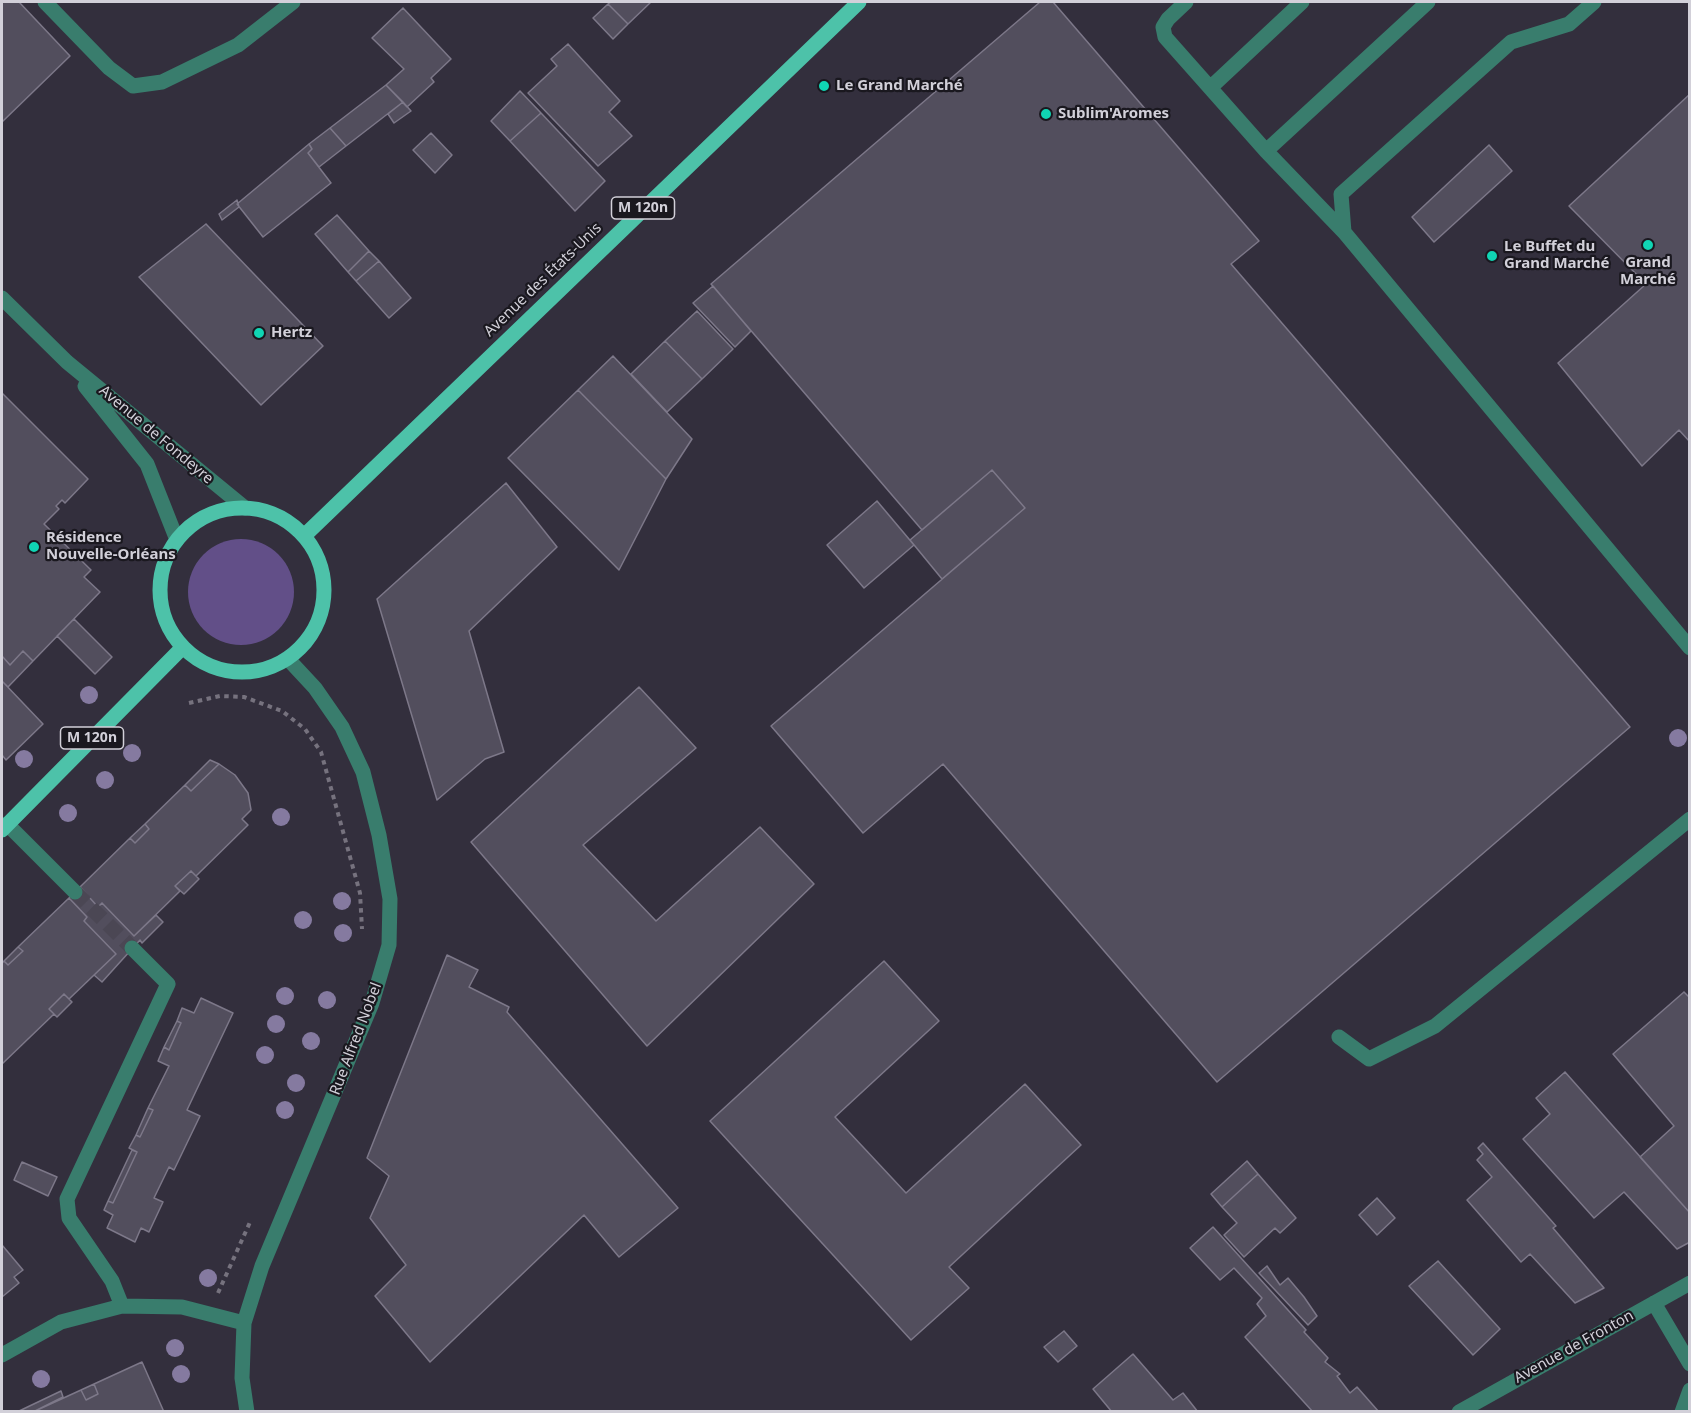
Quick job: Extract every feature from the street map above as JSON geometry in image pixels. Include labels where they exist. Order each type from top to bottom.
[{"type":"main road","name":"Avenue des États-Unis","points":[[304,536],[859,2]]},
{"type":"main road","points":[[245,508],[267,512],[287,521],[304,536],[318,559],[324,587],[321,614],[308,639],[288,659],[267,669],[244,672],[222,670],[201,661],[183,647],[169,628],[161,606],[161,583],[166,561],[177,540],[195,522],[219,511],[245,508]]},
{"type":"main road","name":"M 120n","points":[[4,827],[183,647]]},
{"type":"street","points":[[45,2],[109,68],[133,86],[162,82],[238,45],[293,2]]},
{"type":"street","points":[[1186,2],[1163,27],[1165,37],[1266,151],[1344,232],[1689,648]]},
{"type":"street","points":[[1210,88],[1302,2]]},
{"type":"street","points":[[1266,151],[1428,2]]},
{"type":"street","points":[[1344,232],[1341,194],[1511,42],[1569,24],[1594,2]]},
{"type":"street","name":"Avenue de Fondeyre","points":[[2,298],[67,362],[245,508]]},
{"type":"street","name":"Avenue de Fondeyre","points":[[67,362],[147,464],[177,540]]},
{"type":"street","name":"Rue Alfred Nobel","points":[[247,1412],[242,1378],[244,1323],[262,1266],[372,1003],[389,945],[390,899],[379,835],[363,772],[342,727],[315,688],[288,659]]},
{"type":"street","points":[[1338,1037],[1370,1059],[1435,1026],[1689,819]]},
{"type":"street","points":[[4,827],[75,892]]},
{"type":"street","points":[[122,1306],[112,1281],[69,1218],[66,1199],[168,984],[132,948]]},
{"type":"street","name":"Avenue de Fronton","points":[[1459,1412],[1689,1283]]},
{"type":"street","points":[[1654,1303],[1689,1364]]},
{"type":"street","points":[[2,1355],[61,1322],[122,1306],[182,1307],[244,1323]]},
{"type":"street","points":[[1682,1412],[1689,1390]]},
{"type":"path","points":[[189,703],[220,696],[244,698],[282,711],[304,729],[321,752],[327,772],[360,893],[362,933]]},
{"type":"path","points":[[210,1314],[224,1276],[254,1215]]},
{"type":"shaded area","points":[[241,539],[261,543],[279,554],[290,572],[294,592],[290,612],[279,630],[261,641],[241,645],[221,641],[203,630],[192,612],[188,592],[192,572],[203,554],[221,543]]},
{"type":"building","points":[[2,2],[19,2],[70,56],[2,122]]},
{"type":"building","points":[[611,2],[651,2],[628,24],[608,4]]},
{"type":"building","points":[[1040,2],[1053,2],[1259,241],[1231,264],[1630,727],[1217,1082],[943,764],[863,833],[771,726],[1025,508],[992,470],[922,530],[711,284]]},
{"type":"building","points":[[608,4],[628,24],[613,39],[593,18]]},
{"type":"building","points":[[403,8],[451,59],[431,78],[434,82],[407,107],[386,85],[404,69],[372,38]]},
{"type":"building","points":[[568,44],[620,101],[609,112],[632,136],[598,166],[528,93],[557,66],[551,59]]},
{"type":"building","points":[[386,85],[403,102],[346,146],[330,128]]},
{"type":"building","points":[[520,91],[541,113],[510,141],[491,121]]},
{"type":"building","name":"Grand Marché","points":[[1690,94],[1690,442],[1679,430],[1642,466],[1558,363],[1646,284],[1569,206]]},
{"type":"building","points":[[403,102],[411,111],[394,123],[388,114]]},
{"type":"building","points":[[541,113],[605,181],[575,211],[510,141]]},
{"type":"building","points":[[330,128],[346,146],[319,167],[308,153],[312,149],[309,144]]},
{"type":"building","points":[[431,133],[452,155],[435,173],[413,150]]},
{"type":"building","points":[[309,144],[312,149],[308,153],[331,183],[263,237],[237,204]]},
{"type":"building","points":[[1489,145],[1512,171],[1434,242],[1412,217]]},
{"type":"building","points":[[237,200],[239,207],[222,220],[219,214]]},
{"type":"building","points":[[337,215],[369,251],[348,272],[315,234]]},
{"type":"building","points":[[206,224],[323,346],[261,405],[139,277]]},
{"type":"building","points":[[369,251],[379,261],[356,281],[348,272]]},
{"type":"building","points":[[379,261],[411,298],[389,318],[356,281]]},
{"type":"building","points":[[713,286],[751,331],[735,347],[693,303]]},
{"type":"building","points":[[697,311],[733,349],[702,379],[665,341]]},
{"type":"building","points":[[665,341],[702,379],[667,412],[631,374]]},
{"type":"building","points":[[613,356],[692,439],[666,479],[578,390]]},
{"type":"building","points":[[578,390],[666,479],[619,570],[508,458]]},
{"type":"building","name":"Résidence Nouvelle-Orléans","points":[[2,393],[88,479],[65,503],[62,500],[56,506],[59,509],[44,524],[91,570],[84,577],[100,592],[33,661],[23,651],[10,665],[2,656]]},
{"type":"building","points":[[992,470],[1025,508],[942,579],[910,540]]},
{"type":"building","points":[[506,483],[557,547],[469,631],[504,752],[485,759],[437,800],[377,599]]},
{"type":"building","points":[[877,501],[914,545],[864,588],[827,545]]},
{"type":"building","points":[[74,619],[112,657],[95,674],[57,636]]},
{"type":"building","points":[[23,651],[33,661],[8,687],[2,681],[2,656],[10,665]]},
{"type":"building","points":[[2,681],[43,724],[6,760],[2,755]]},
{"type":"building","points":[[639,687],[696,748],[583,845],[656,921],[760,827],[814,884],[647,1046],[471,842]]},
{"type":"building","points":[[210,760],[219,764],[191,791],[185,785]]},
{"type":"building","points":[[219,764],[235,775],[248,793],[251,810],[242,819],[248,825],[196,876],[191,871],[175,886],[180,891],[134,936],[102,903],[98,907],[80,887],[130,838],[135,843],[149,829],[145,824],[185,785],[191,791]]},
{"type":"building","points":[[145,824],[149,829],[135,843],[130,838]]},
{"type":"building","points":[[191,871],[199,879],[184,894],[175,886]]},
{"type":"building","points":[[80,887],[98,907],[102,903],[134,936],[156,915],[163,922],[142,943],[140,940],[102,982],[94,975],[116,954],[84,921],[87,917],[69,898]]},
{"type":"building","points":[[69,898],[87,917],[84,921],[116,954],[69,999],[64,994],[49,1009],[54,1014],[2,1064],[2,963],[4,961],[8,965],[23,951],[18,947]]},
{"type":"building","points":[[18,947],[23,951],[8,965],[4,961]]},
{"type":"building","points":[[447,955],[478,970],[469,987],[509,1007],[507,1012],[678,1208],[619,1257],[584,1215],[430,1362],[375,1296],[406,1265],[370,1218],[389,1176],[367,1158]]},
{"type":"building","points":[[884,961],[939,1021],[835,1117],[906,1193],[1025,1084],[1081,1145],[949,1267],[969,1288],[911,1340],[710,1121]]},
{"type":"building","points":[[1684,992],[1690,998],[1690,1213],[1640,1157],[1674,1126],[1613,1054]]},
{"type":"building","points":[[64,994],[72,1002],[57,1017],[49,1009]]},
{"type":"building","points":[[201,998],[233,1013],[187,1110],[200,1116],[174,1170],[169,1167],[154,1198],[163,1202],[149,1232],[141,1228],[135,1242],[107,1228],[113,1215],[104,1210],[108,1201],[113,1203],[137,1152],[129,1148],[136,1135],[140,1137],[153,1110],[148,1108],[169,1066],[158,1061],[164,1047],[169,1050],[181,1023],[177,1021],[182,1008],[194,1013]]},
{"type":"building","points":[[177,1021],[181,1023],[169,1050],[164,1047]]},
{"type":"building","points":[[1565,1072],[1690,1213],[1690,1242],[1677,1249],[1624,1192],[1594,1218],[1523,1139],[1550,1114],[1536,1098]]},
{"type":"building","points":[[148,1108],[153,1110],[140,1137],[136,1135]]},
{"type":"building","points":[[1483,1143],[1556,1226],[1553,1228],[1604,1288],[1575,1303],[1530,1254],[1521,1262],[1467,1200],[1492,1177],[1477,1160],[1483,1154],[1478,1148]]},
{"type":"building","points":[[132,1150],[137,1152],[113,1203],[108,1201]]},
{"type":"building","points":[[1247,1161],[1258,1174],[1222,1207],[1211,1194]]},
{"type":"building","points":[[22,1162],[57,1177],[48,1196],[14,1180]]},
{"type":"building","points":[[1258,1174],[1296,1218],[1280,1233],[1275,1228],[1244,1257],[1224,1235],[1237,1223],[1222,1207]]},
{"type":"building","points":[[1377,1198],[1395,1218],[1377,1235],[1359,1215]]},
{"type":"building","points":[[1213,1227],[1306,1330],[1304,1332],[1328,1358],[1325,1362],[1340,1374],[1337,1376],[1350,1393],[1357,1387],[1379,1412],[1313,1412],[1245,1337],[1266,1316],[1257,1304],[1262,1298],[1234,1268],[1220,1280],[1190,1248]]},
{"type":"building","points":[[2,1245],[23,1270],[14,1277],[19,1283],[2,1297]]},
{"type":"building","points":[[1438,1261],[1500,1329],[1473,1355],[1409,1286]]},
{"type":"building","points":[[1267,1266],[1280,1285],[1288,1278],[1304,1297],[1317,1316],[1308,1325],[1259,1273]]},
{"type":"building","points":[[1064,1331],[1077,1346],[1058,1362],[1044,1347]]},
{"type":"building","points":[[1133,1354],[1173,1400],[1183,1393],[1198,1412],[1112,1412],[1093,1389]]},
{"type":"building","points":[[142,1362],[164,1412],[33,1412],[81,1390],[86,1400],[98,1394],[94,1384]]},
{"type":"building","points":[[94,1384],[98,1394],[86,1400],[81,1390]]},
{"type":"building","points":[[61,1391],[63,1397],[33,1412],[17,1412]]},
{"type":"tunnel","points":[[75,892],[132,948]]},
{"type":"place","name":"Le Grand Marché","points":[[824,86]]},
{"type":"place","name":"Sublim'Aromes","points":[[1046,114]]},
{"type":"place","name":"Grand Marché","points":[[1648,245]]},
{"type":"place","name":"Le Buffet du Grand Marché","points":[[1492,256]]},
{"type":"place","name":"Hertz","points":[[259,333]]},
{"type":"place","name":"Résidence Nouvelle-Orléans","points":[[34,547]]}]
